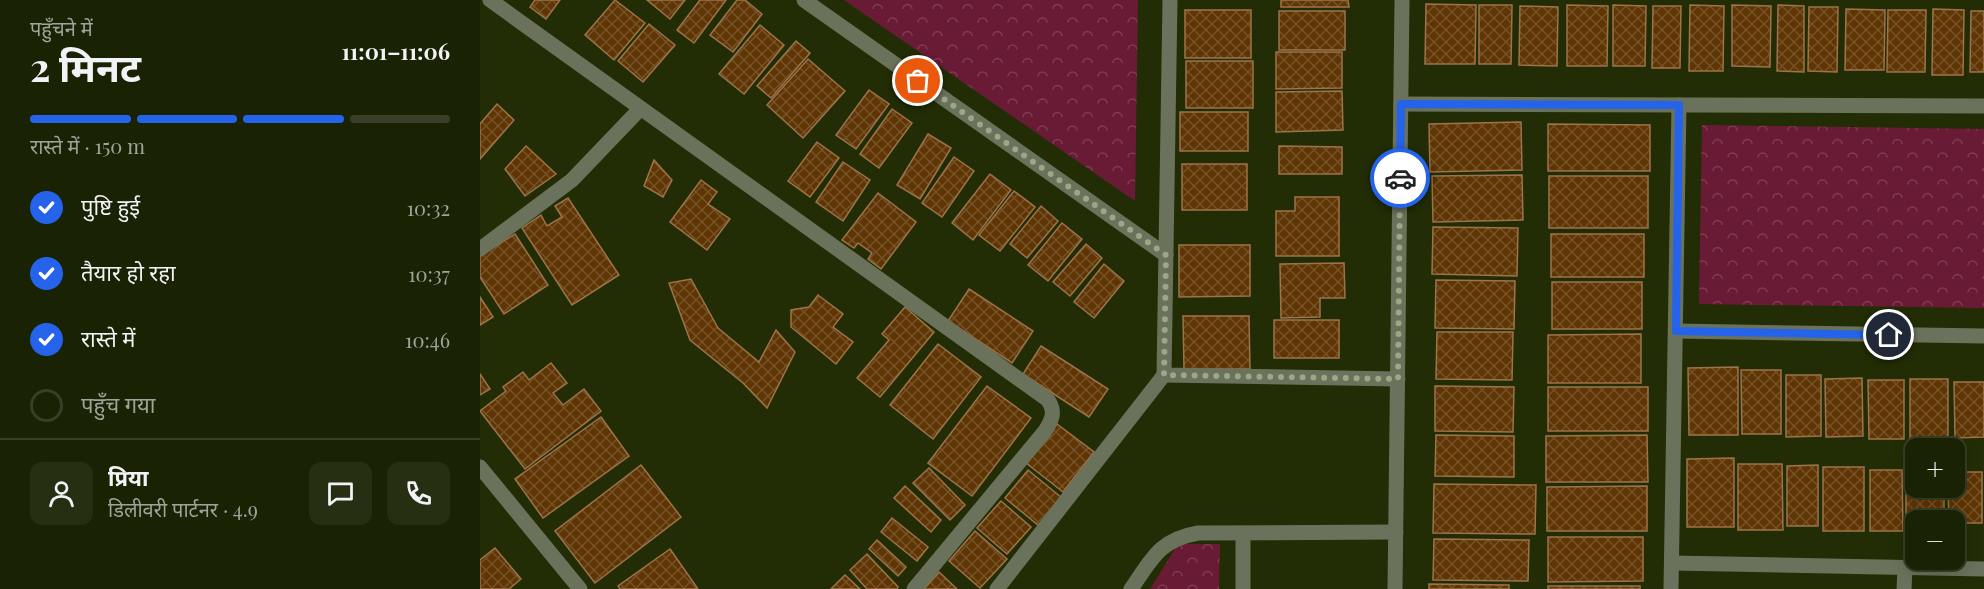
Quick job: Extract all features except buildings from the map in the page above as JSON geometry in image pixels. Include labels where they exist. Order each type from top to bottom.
[{"type":"street","points":[[490,0],[1048,400],[1053,408],[1052,419],[1045,431],[914,589]]},
{"type":"street","points":[[804,0],[1166,255]]},
{"type":"street","points":[[996,589],[1164,375],[1170,0]]},
{"type":"street","points":[[1395,589],[1402,0]]},
{"type":"street","points":[[1401,104],[1984,106]]},
{"type":"street","points":[[1671,589],[1679,105]]},
{"type":"street","points":[[480,249],[572,180],[640,109]]},
{"type":"street","points":[[1676,331],[1984,336]]},
{"type":"street","points":[[1164,375],[1398,379]]},
{"type":"street","points":[[480,467],[580,589]]},
{"type":"street","points":[[1131,589],[1157,553],[1180,536],[1396,532]]},
{"type":"street","points":[[1244,534],[1244,589]]},
{"type":"street","points":[[1672,563],[1905,567],[1904,589]]},
{"type":"street","points":[[1965,569],[1984,569]]},
{"type":"green space","points":[[844,0],[1138,0],[1135,201]]},
{"type":"green space","points":[[1702,125],[1984,129],[1984,308],[1699,304]]},
{"type":"green space","points":[[1178,544],[1220,544],[1219,589],[1150,589]]},
{"type":"way so far","points":[[918,81],[1166,255],[1164,375],[1398,379],[1400,178]]},
{"type":"route","points":[[1400,178],[1401,104],[1679,105],[1676,331],[1889,335]]}]
